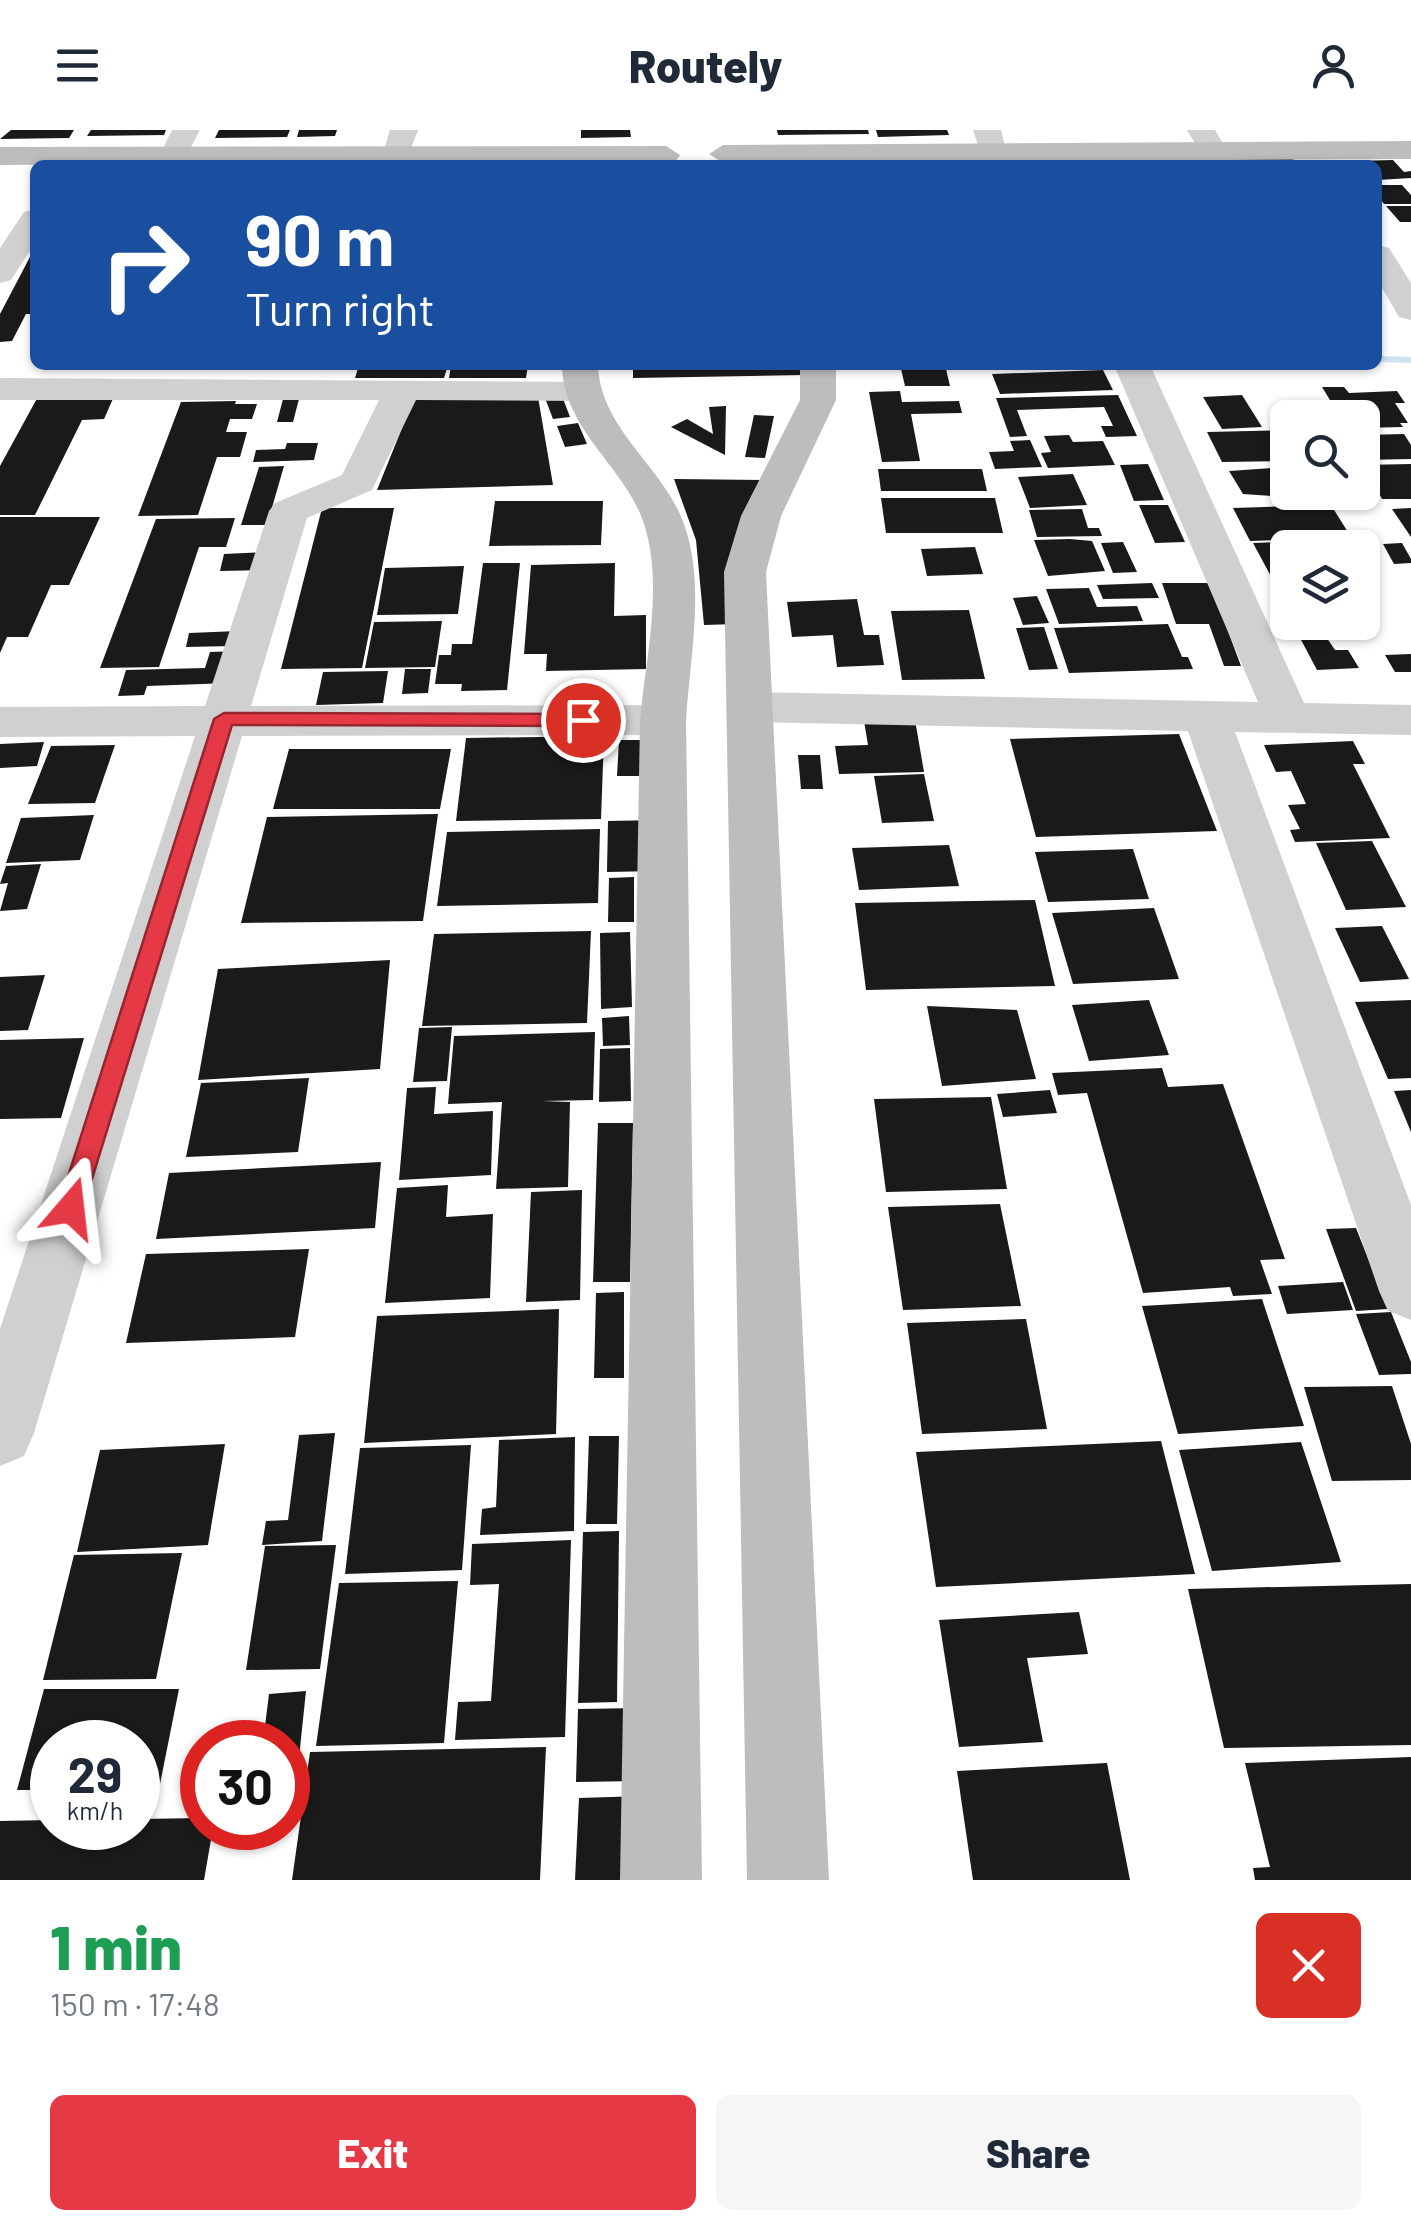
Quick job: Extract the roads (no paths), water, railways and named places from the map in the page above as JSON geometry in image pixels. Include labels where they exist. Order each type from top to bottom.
[{"type":"main road","points":[[0,156],[72,160],[180,142],[410,150],[536,160],[990,142],[1055,159],[1206,139],[1318,157],[1411,150]]},
{"type":"main road","points":[[788,1880],[745,572],[761,516],[818,400],[818,370]]},
{"type":"main road","points":[[582,377],[590,410],[661,516],[671,572],[663,720],[661,1880]]},
{"type":"street","points":[[0,274],[30,226]]},
{"type":"street","points":[[1382,262],[1411,310]]},
{"type":"street","points":[[1134,370],[1287,715]]},
{"type":"street","points":[[0,388],[403,389],[582,377]]},
{"type":"street","points":[[0,1433],[289,511],[358,482],[403,389]]},
{"type":"street","points":[[749,707],[1411,720]]},
{"type":"street","points":[[1206,715],[1411,1291]]},
{"type":"street","points":[[0,722],[663,720]]},
{"type":"waterway","points":[[1382,359],[1411,360]]}]
